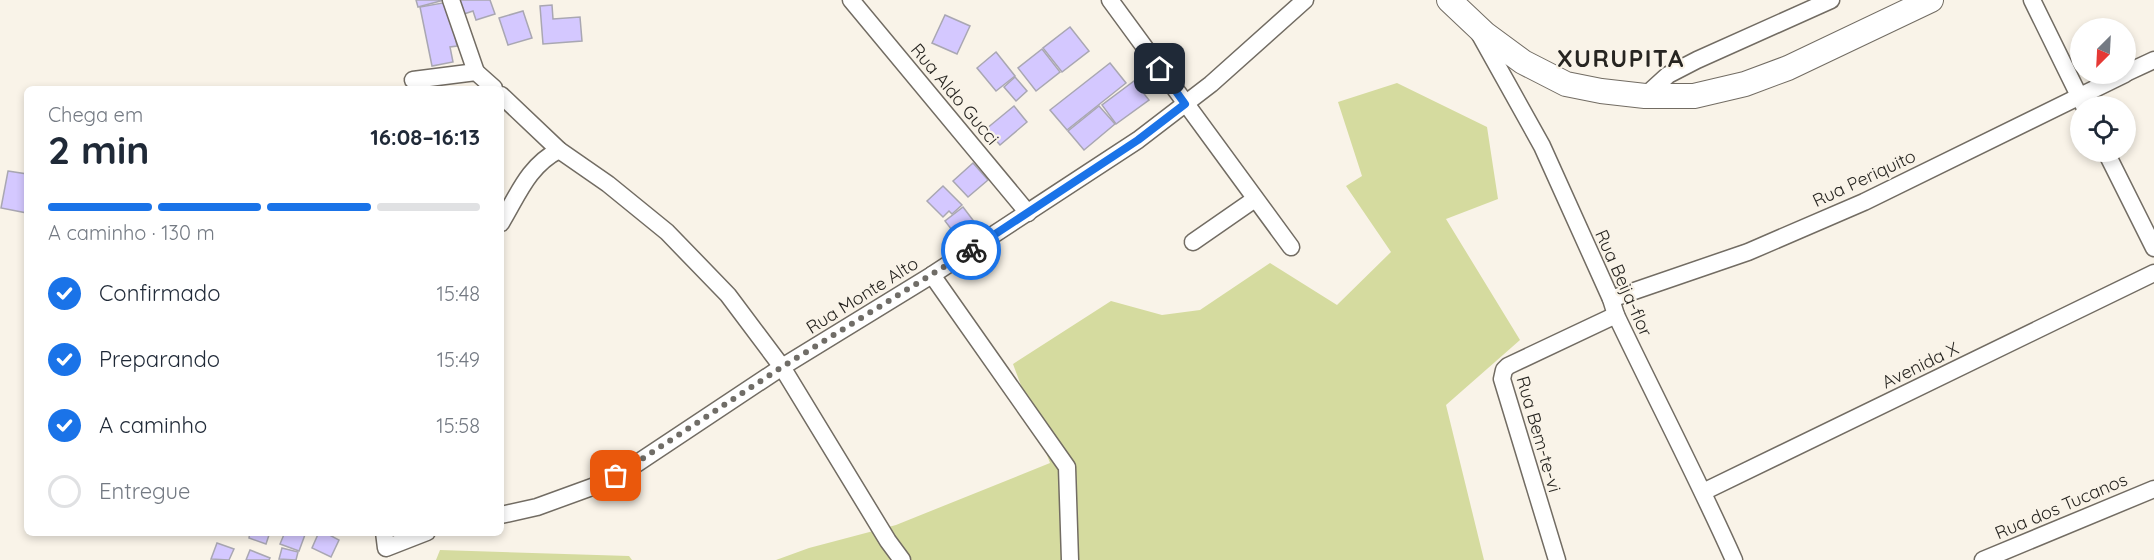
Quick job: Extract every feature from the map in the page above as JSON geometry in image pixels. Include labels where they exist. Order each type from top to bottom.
[{"type":"main road","points":[[1449,0],[1474,24],[1523,62],[1566,84],[1645,96],[1694,96],[1745,84],[1788,68],[1931,0]]},
{"type":"street","points":[[451,0],[476,72],[492,86]]},
{"type":"street","name":"Rua Aldo Gucci","points":[[851,0],[1028,213]]},
{"type":"street","points":[[1110,0],[1291,247]]},
{"type":"street","name":"Rua Monte Alto","points":[[504,514],[537,507],[603,483],[630,468],[782,367],[932,275],[1138,140],[1211,84],[1287,6],[1305,0]]},
{"type":"street","points":[[1645,96],[1668,75],[1697,60],[1831,0]]},
{"type":"street","points":[[2032,0],[2079,96]]},
{"type":"street","name":"Rua Beija-flor","points":[[1474,24],[1542,146],[1672,433],[1703,492],[1734,560]]},
{"type":"street","name":"Rua Periquito","points":[[2136,68],[2154,60]]},
{"type":"street","points":[[413,81],[476,72]]},
{"type":"street","name":"Rua Periquito","points":[[2089,96],[2108,84]]},
{"type":"street","points":[[504,98],[559,150],[608,184],[667,232],[728,295],[782,367],[888,541],[902,560]]},
{"type":"street","name":"Rua Periquito","points":[[1614,307],[1864,202],[2070,106]]},
{"type":"street","points":[[504,218],[533,169],[545,158],[559,150]]},
{"type":"street","points":[[2111,162],[2154,248]]},
{"type":"street","points":[[1193,242],[1255,200]]},
{"type":"street","name":"Avenida X","points":[[1703,492],[2154,273]]},
{"type":"street","points":[[932,275],[1067,467],[1070,560]]},
{"type":"street","name":"Rua Bem-te-vi","points":[[1557,560],[1502,374],[1508,366],[1614,307]]},
{"type":"street","name":"Rua dos Tucanos","points":[[1983,560],[2154,489]]},
{"type":"street","points":[[385,540],[410,536]]},
{"type":"green space","points":[[1397,83],[1487,127],[1498,199],[1446,219],[1520,340],[1446,405],[1484,560],[776,560],[809,548],[896,525],[1050,463],[1013,364],[1111,301],[1162,315],[1200,310],[1270,263],[1337,305],[1391,252],[1346,186],[1362,176],[1338,102]]},
{"type":"green space","points":[[440,550],[629,556],[632,560],[436,560]]},
{"type":"building","points":[[416,0],[444,0],[418,7]]},
{"type":"building","points":[[459,0],[490,0],[495,14],[476,20],[473,11],[464,14]]},
{"type":"building","points":[[448,2],[457,46],[450,47],[453,62],[432,66],[420,7]]},
{"type":"building","points":[[552,5],[553,19],[580,17],[582,41],[543,44],[540,6]]},
{"type":"building","points":[[523,11],[532,38],[508,45],[499,18]]},
{"type":"building","points":[[945,15],[970,26],[957,54],[932,43]]},
{"type":"building","points":[[1070,27],[1089,51],[1062,72],[1043,48]]},
{"type":"building","points":[[1042,49],[1060,72],[1036,91],[1018,68]]},
{"type":"building","points":[[996,52],[1015,76],[996,91],[977,68]]},
{"type":"building","points":[[1110,63],[1126,83],[1067,130],[1050,110]]},
{"type":"building","points":[[1015,77],[1027,91],[1016,101],[1004,87]]},
{"type":"building","points":[[1134,81],[1149,100],[1116,124],[1102,105]]},
{"type":"building","points":[[1014,106],[1027,122],[1000,145],[986,129]]},
{"type":"building","points":[[1099,106],[1115,124],[1084,150],[1068,131]]},
{"type":"building","points":[[973,163],[988,180],[968,197],[953,181]]},
{"type":"building","points":[[8,171],[24,174],[24,212],[1,208]]},
{"type":"building","points":[[943,186],[962,205],[952,214],[949,211],[943,217],[927,201]]},
{"type":"building","points":[[963,207],[979,228],[961,242],[945,221]]},
{"type":"building","points":[[249,536],[269,536],[266,544],[249,538]]},
{"type":"building","points":[[283,536],[305,536],[299,551],[280,544]]},
{"type":"building","points":[[317,536],[332,536],[339,540],[331,557],[312,548]]},
{"type":"building","points":[[217,543],[234,549],[229,560],[211,559]]},
{"type":"building","points":[[282,548],[298,552],[296,560],[279,559]]},
{"type":"building","points":[[250,550],[270,558],[269,560],[246,560]]},
{"type":"way so far","points":[[616,476],[782,367],[971,250]]},
{"type":"district","name":"XURUPITA","points":[[1621,58]]},
{"type":"route","points":[[971,250],[1138,140],[1185,104],[1160,69]]}]
